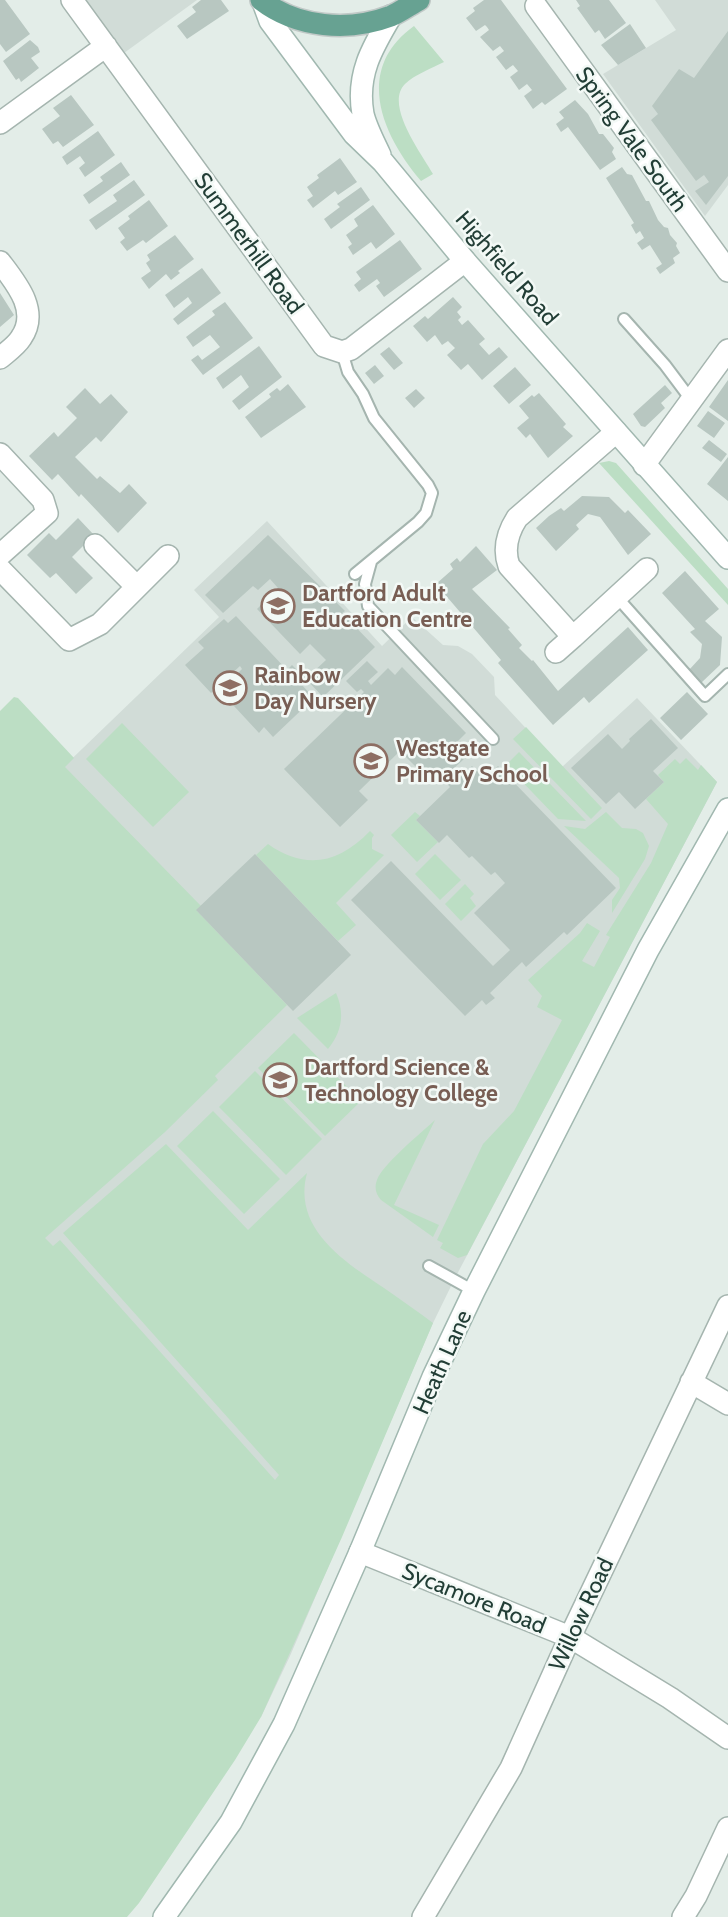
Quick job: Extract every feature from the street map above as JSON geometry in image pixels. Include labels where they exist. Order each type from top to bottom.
[{"type":"main road","points":[[262,1],[291,16],[323,26],[348,25],[391,16],[419,0]]},
{"type":"street","name":"Summerhill Road","points":[[72,0],[324,346],[342,352]]},
{"type":"street","name":"Highfield Road","points":[[262,1],[270,21],[354,134],[383,162],[465,261],[728,558]]},
{"type":"street","name":"Spring Vale South","points":[[536,6],[728,271]]},
{"type":"street","points":[[383,162],[363,114],[362,79],[366,60],[391,16]]},
{"type":"street","points":[[0,123],[106,46]]},
{"type":"street","points":[[342,352],[365,340],[465,261]]},
{"type":"street","points":[[0,262],[27,304],[28,321],[21,338],[0,358]]},
{"type":"street","points":[[644,465],[728,349]]},
{"type":"street","points":[[573,637],[509,566],[508,535],[517,517],[615,432]]},
{"type":"street","points":[[0,454],[43,500],[47,513],[0,555]]},
{"type":"street","points":[[95,545],[137,587]]},
{"type":"street","points":[[0,569],[69,640],[100,625],[168,556]]},
{"type":"street","points":[[556,652],[647,569]]},
{"type":"street","name":"Heath Lane","points":[[164,1917],[231,1822],[284,1724],[433,1377],[474,1291],[648,950],[728,809]]},
{"type":"street","name":"Willow Road","points":[[422,1917],[512,1769],[570,1637],[728,1306]]},
{"type":"street","points":[[691,1382],[728,1404]]},
{"type":"street","name":"Sycamore Road","points":[[360,1552],[570,1637],[670,1698],[728,1738]]},
{"type":"street","points":[[683,1917],[696,1896],[728,1828]]},
{"type":"lane","points":[[624,319],[665,365],[692,401]]},
{"type":"lane","points":[[342,352],[348,372],[363,394],[374,418],[432,493],[426,513],[355,574]]},
{"type":"lane","points":[[371,562],[365,584],[368,606],[493,739]]},
{"type":"lane","points":[[617,596],[705,696],[728,674]]},
{"type":"lane","points":[[429,1266],[474,1291]]},
{"type":"shaded area","points":[[84,0],[197,0],[124,53]]},
{"type":"shaded area","points":[[655,0],[728,0],[728,185],[705,216],[603,74],[676,30]]},
{"type":"shaded area","name":"Dartford Science & Technology College","points":[[267,521],[382,646],[412,617],[443,645],[458,646],[472,654],[494,677],[495,695],[562,767],[637,698],[717,782],[433,1323],[290,1656],[261,1717],[0,1499],[0,828],[219,617],[194,590]]},
{"type":"green space","points":[[414,26],[444,62],[409,81],[400,93],[399,104],[407,129],[433,174],[421,181],[407,163],[385,123],[379,82],[384,62],[395,43]]},
{"type":"green space","points":[[599,463],[616,463],[728,589],[728,605]]},
{"type":"green space","points":[[14,697],[18,698],[74,758],[65,767],[201,906],[197,911],[287,1005],[215,1076],[218,1080],[165,1132],[45,1238],[53,1246],[60,1240],[275,1480],[279,1475],[63,1233],[166,1144],[248,1230],[307,1173],[304,1193],[307,1211],[325,1242],[353,1267],[433,1323],[342,1537],[261,1717],[235,1760],[127,1917],[0,1917],[0,711]]},
{"type":"green space","points":[[122,723],[189,792],[153,827],[86,759]]},
{"type":"green space","points":[[526,727],[602,808],[591,819],[513,739]]},
{"type":"green space","points":[[519,752],[586,821],[558,819],[506,765]]},
{"type":"green space","points":[[686,758],[698,770],[701,765],[717,782],[467,1255],[458,1258],[440,1248],[443,1243],[437,1240],[483,1144],[514,1111],[562,1020],[537,1007],[542,996],[528,980],[580,933],[587,923],[600,931],[582,961],[594,967],[610,937],[606,935],[651,863],[668,824],[646,799],[664,782],[658,775],[675,759],[680,764]]},
{"type":"green space","points":[[415,812],[420,816],[416,820],[438,842],[417,862],[391,835]]},
{"type":"green space","points":[[606,812],[622,828],[636,829],[643,833],[649,846],[645,859],[612,913],[612,900],[620,888],[619,878],[564,826],[585,829]]},
{"type":"green space","points":[[370,831],[374,835],[372,849],[384,855],[336,903],[356,925],[338,941],[256,855],[268,844],[296,858],[322,860],[346,850]]},
{"type":"green space","points":[[435,854],[461,880],[440,900],[415,874]]},
{"type":"green space","points":[[465,884],[474,894],[470,898],[476,906],[461,921],[445,904]]},
{"type":"green space","points":[[336,993],[341,1008],[341,1022],[328,1049],[297,1018]]},
{"type":"green space","points":[[294,1033],[361,1101],[325,1136],[258,1068]]},
{"type":"green space","points":[[255,1071],[322,1139],[286,1175],[219,1107]]},
{"type":"green space","points":[[213,1111],[280,1179],[244,1214],[177,1146]]},
{"type":"green space","points":[[435,1120],[394,1205],[439,1225],[433,1237],[381,1200],[376,1186],[386,1166]]},
{"type":"building","points":[[0,0],[5,0],[30,34],[6,52],[0,44]]},
{"type":"building","points":[[201,0],[221,0],[229,11],[187,39],[177,26],[196,12],[192,7]]},
{"type":"building","points":[[484,0],[501,0],[567,89],[545,105],[542,102],[533,109],[524,96],[532,90],[527,84],[519,90],[510,77],[518,71],[513,65],[506,70],[496,57],[504,51],[500,46],[493,51],[480,37],[489,30],[487,27],[485,25],[476,31],[466,18],[475,11],[473,8]]},
{"type":"building","points":[[576,0],[609,0],[626,23],[605,39],[599,30],[595,33],[577,8],[580,6]]},
{"type":"building","points":[[630,24],[646,48],[618,65],[601,45]]},
{"type":"building","points":[[728,31],[728,176],[706,205],[695,191],[709,182],[704,175],[696,181],[651,120],[658,114],[652,106],[679,69],[694,78]]},
{"type":"building","points":[[30,40],[40,52],[31,58],[39,68],[21,82],[19,78],[16,80],[3,61]]},
{"type":"building","points":[[71,95],[94,125],[63,147],[58,141],[53,144],[42,129],[60,116],[53,108]]},
{"type":"building","points":[[575,100],[588,114],[599,134],[603,134],[614,148],[612,152],[616,159],[600,170],[568,127],[561,132],[556,124],[564,118],[559,112]]},
{"type":"building","points":[[98,131],[115,155],[85,177],[79,168],[85,163],[80,156],[67,165],[62,157]]},
{"type":"building","points":[[340,158],[357,182],[338,195],[335,191],[313,208],[307,200],[313,196],[307,187],[319,178],[317,175]]},
{"type":"building","points":[[121,162],[130,175],[89,204],[83,195],[103,181],[100,177]]},
{"type":"building","points":[[622,167],[627,174],[632,175],[658,220],[668,228],[677,243],[680,253],[673,258],[675,263],[660,274],[656,268],[662,264],[650,245],[642,250],[637,243],[644,238],[640,231],[636,234],[631,225],[634,223],[606,178]]},
{"type":"building","points":[[134,180],[145,195],[96,230],[89,220],[117,201],[113,195]]},
{"type":"building","points":[[361,187],[370,200],[331,229],[324,219],[340,207],[337,204]]},
{"type":"building","points":[[149,200],[168,226],[146,243],[143,240],[127,251],[120,242],[125,238],[118,228],[130,219],[128,216]]},
{"type":"building","points":[[373,205],[395,234],[376,249],[371,242],[353,255],[348,247],[352,244],[346,235],[358,226],[354,219]]},
{"type":"building","points":[[175,235],[194,259],[171,280],[166,274],[149,289],[141,278],[151,271],[146,263],[150,260],[147,255]]},
{"type":"building","points":[[400,240],[422,269],[384,297],[376,286],[380,283],[377,279],[359,292],[354,285],[361,279],[356,272]]},
{"type":"building","points":[[202,268],[221,293],[178,325],[173,319],[192,303],[188,297],[174,308],[165,295]]},
{"type":"building","points":[[0,293],[14,315],[0,327]]},
{"type":"building","points":[[453,297],[462,307],[457,312],[461,317],[458,320],[462,325],[468,320],[485,339],[479,344],[489,355],[499,347],[508,357],[482,380],[468,364],[461,370],[447,355],[455,348],[448,341],[442,345],[435,335],[427,342],[413,326],[425,316],[428,319]]},
{"type":"building","points":[[225,302],[253,338],[203,375],[191,360],[198,355],[202,360],[220,347],[210,335],[193,347],[186,337],[215,315],[212,311]]},
{"type":"building","points":[[259,346],[282,377],[239,410],[232,401],[249,387],[241,375],[223,389],[216,378]]},
{"type":"building","points":[[389,347],[403,363],[394,370],[380,354]]},
{"type":"building","points":[[375,365],[384,376],[374,384],[365,373]]},
{"type":"building","points":[[515,367],[531,385],[509,404],[493,386]]},
{"type":"building","points":[[728,380],[728,421],[709,407]]},
{"type":"building","points":[[288,384],[306,407],[261,438],[245,417],[271,397],[269,394],[277,388],[280,391]]},
{"type":"building","points":[[665,385],[672,393],[661,403],[665,408],[645,427],[641,426],[633,414]]},
{"type":"building","points":[[85,388],[100,404],[111,394],[128,412],[101,442],[96,437],[75,457],[97,479],[100,476],[120,493],[129,484],[147,503],[118,533],[58,474],[52,480],[29,456],[54,432],[58,437],[77,418],[66,407]]},
{"type":"building","points":[[416,389],[425,398],[414,408],[405,398]]},
{"type":"building","points":[[539,393],[566,424],[563,427],[573,436],[548,458],[530,434],[526,438],[517,428],[529,418],[519,406],[532,395],[534,397]]},
{"type":"building","points":[[708,411],[725,423],[714,438],[697,426]]},
{"type":"building","points":[[709,440],[727,454],[721,462],[702,448]]},
{"type":"building","points":[[728,457],[728,501],[707,484]]},
{"type":"building","points":[[582,496],[609,497],[625,513],[628,510],[651,534],[628,555],[600,517],[588,514],[576,525],[579,529],[556,551],[536,528],[549,516],[561,508],[564,511]]},
{"type":"building","points":[[78,518],[94,535],[72,557],[93,578],[76,594],[56,573],[50,578],[27,555],[49,533],[56,540]]},
{"type":"building","points":[[268,535],[345,611],[342,613],[375,647],[323,697],[306,679],[301,684],[314,698],[273,737],[264,727],[259,733],[221,692],[242,669],[240,666],[211,693],[185,665],[204,648],[198,642],[224,619],[228,623],[236,616],[287,670],[292,665],[300,673],[306,668],[311,674],[326,660],[310,644],[300,654],[257,609],[278,588],[270,579],[258,590],[253,586],[223,613],[205,595]]},
{"type":"building","points":[[476,546],[497,570],[472,589],[510,628],[508,629],[522,645],[519,648],[533,660],[558,691],[628,627],[648,650],[589,703],[584,697],[553,725],[498,663],[501,660],[436,584],[453,569],[450,564],[457,558],[460,562]]},
{"type":"building","points":[[685,571],[719,609],[705,621],[722,637],[720,665],[701,683],[689,670],[700,658],[702,644],[690,632],[695,629],[662,593]]},
{"type":"building","points":[[367,661],[378,672],[368,681],[371,685],[388,668],[395,675],[402,667],[466,733],[458,741],[464,747],[458,752],[464,759],[451,771],[458,779],[472,766],[479,773],[484,767],[490,773],[498,766],[616,888],[567,935],[564,932],[526,967],[522,962],[490,993],[495,998],[486,1005],[482,1000],[465,1016],[351,900],[391,861],[493,966],[510,950],[474,913],[505,883],[495,872],[491,875],[472,856],[469,858],[447,835],[439,843],[416,820],[450,787],[436,772],[429,780],[400,751],[359,791],[368,800],[340,827],[284,769],[364,692],[361,689],[357,692],[346,681]]},
{"type":"building","points":[[687,692],[708,714],[681,740],[660,718]]},
{"type":"building","points":[[651,719],[678,748],[653,771],[664,782],[635,809],[619,792],[606,804],[571,768],[608,734],[622,749]]},
{"type":"building","points":[[255,854],[351,955],[293,1011],[196,910]]},
{"type":"place","name":"Dartford Adult Education Centre","points":[[278,606]]},
{"type":"place","name":"Rainbow Day Nursery","points":[[230,688]]},
{"type":"place","name":"Westgate Primary School","points":[[371,761]]},
{"type":"place","name":"Dartford Science & Technology College","points":[[280,1080]]}]
